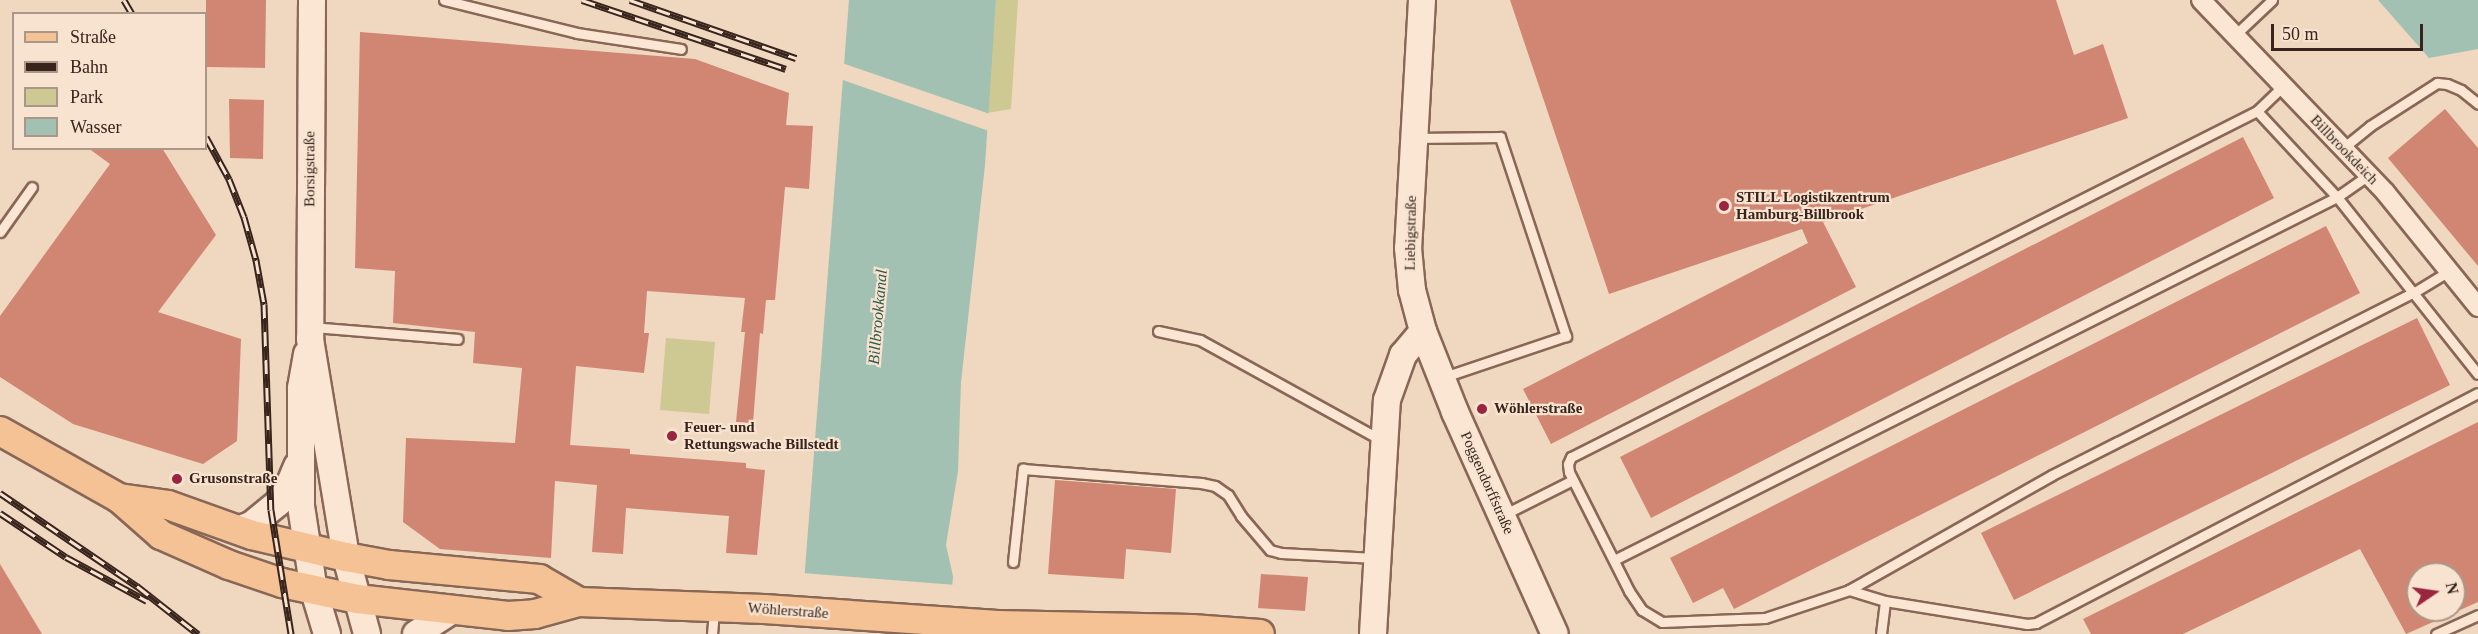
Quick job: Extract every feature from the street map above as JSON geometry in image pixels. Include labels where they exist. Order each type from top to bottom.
[{"type":"main road","points":[[0,430],[119,498],[161,535],[229,565],[314,591]]},
{"type":"main road","points":[[119,498],[168,505],[238,530],[306,549],[346,557]]},
{"type":"main road","name":"Wöhlerstraße","points":[[346,557],[389,565],[539,579],[579,602]]},
{"type":"main road","name":"Wöhlerstraße","points":[[314,591],[451,611],[535,615],[579,602],[714,606],[997,626],[1191,629],[1260,634]]},
{"type":"main road","name":"Wöhlerstraße","points":[[997,626],[1038,634]]},
{"type":"street","name":"Borsigstraße","points":[[312,0],[310,333],[301,388],[300,457],[306,549],[314,591],[327,634]]},
{"type":"street","name":"Liebigstraße","points":[[1422,0],[1408,248],[1412,290],[1423,331]]},
{"type":"street","name":"Billbrookdeich","points":[[2201,0],[2368,175],[2478,307]]},
{"type":"street","name":"Poggendorffstraße","points":[[1423,331],[1441,378],[1555,634]]},
{"type":"street","points":[[1373,634],[1387,400],[1403,355],[1423,331]]},
{"type":"street","name":"Borsigstraße","points":[[310,333],[346,557],[367,634]]},
{"type":"street","points":[[238,530],[251,525],[278,503],[291,482],[300,457]]},
{"type":"street","points":[[416,634],[451,611]]},
{"type":"lane","points":[[444,0],[578,33],[681,49]]},
{"type":"lane","points":[[2235,35],[2272,0]]},
{"type":"lane","points":[[2343,148],[2370,126],[2436,83],[2447,84],[2461,90],[2478,104]]},
{"type":"lane","points":[[2283,86],[2257,111],[1576,454],[1568,464],[1573,480],[1642,610],[1662,622],[1765,618],[1849,590],[2052,476],[2413,293],[2449,271]]},
{"type":"lane","points":[[2257,111],[2337,197],[2478,374]]},
{"type":"lane","points":[[1414,138],[1500,137],[1566,336],[1441,378]]},
{"type":"lane","points":[[1614,560],[2337,197],[2368,175]]},
{"type":"lane","points":[[0,232],[32,187]]},
{"type":"lane","points":[[1158,331],[1200,340],[1356,423],[1385,442]]},
{"type":"lane","points":[[310,333],[458,339]]},
{"type":"lane","points":[[1849,590],[1885,601],[2027,624],[2036,623],[2478,393]]},
{"type":"lane","points":[[1013,562],[1023,469],[1215,486],[1228,495],[1262,544],[1270,550],[1281,553],[1378,558]]},
{"type":"lane","points":[[1502,516],[1573,480]]},
{"type":"lane","points":[[1881,634],[1885,601]]},
{"type":"lane","points":[[712,634],[714,606]]},
{"type":"lane","points":[[2436,634],[2478,615]]},
{"type":"green space","points":[[996,0],[1018,0],[1011,109],[987,113]]},
{"type":"green space","points":[[666,338],[715,342],[709,414],[660,410]]},
{"type":"water","name":"Billbrookkanal","points":[[849,0],[996,0],[985,165],[961,382],[958,471],[946,545],[953,576],[949,634],[800,634]]},
{"type":"water","points":[[2378,0],[2478,0],[2478,49],[2429,58]]},
{"type":"pier","points":[[842,63],[990,114],[989,131],[840,79]]},
{"type":"pier","points":[[802,573],[956,585],[952,634],[797,634]]},
{"type":"building","points":[[206,0],[266,0],[265,68],[207,67]]},
{"type":"building","name":"STILL Logistikzentrum Hamburg-Billbrook","points":[[1510,0],[2056,0],[2074,55],[2103,44],[2128,118],[1823,222],[1856,287],[1551,444],[1523,389],[1808,243],[1802,229],[1609,294]]},
{"type":"building","points":[[360,32],[695,59],[789,93],[786,125],[813,126],[809,189],[785,187],[775,300],[766,300],[763,334],[760,333],[753,423],[736,422],[745,332],[741,332],[745,298],[647,291],[644,333],[649,333],[644,373],[576,366],[570,445],[630,449],[630,454],[746,463],[746,468],[765,470],[757,555],[726,553],[729,516],[626,508],[623,554],[592,552],[597,485],[555,481],[551,558],[440,549],[403,522],[406,438],[515,443],[522,368],[473,363],[475,332],[393,323],[395,271],[355,268]]},
{"type":"building","points":[[229,99],[264,100],[263,159],[230,158]]},
{"type":"building","points":[[2445,109],[2478,148],[2478,266],[2388,158]]},
{"type":"building","points":[[2243,137],[2274,198],[1651,518],[1620,457]]},
{"type":"building","points":[[91,150],[163,150],[216,235],[158,312],[241,339],[237,441],[203,464],[73,424],[0,377],[0,316],[110,164]]},
{"type":"building","points":[[2326,226],[2360,293],[1734,609],[1723,588],[1693,603],[1670,558]]},
{"type":"building","points":[[2417,318],[2450,385],[2014,600],[1981,533]]},
{"type":"building","points":[[2478,422],[2478,602],[2466,607],[2466,562],[2406,562],[2406,622],[2433,622],[2406,634],[2360,549],[2183,634],[2091,634],[2083,619]]},
{"type":"building","points":[[1055,480],[1176,489],[1171,553],[1126,549],[1124,579],[1048,574]]},
{"type":"building","points":[[0,564],[42,634],[0,634]]},
{"type":"building","points":[[1261,574],[1308,577],[1305,611],[1258,608]]},
{"type":"railway","points":[[124,0],[131,12]]},
{"type":"railway","points":[[582,0],[786,69]]},
{"type":"railway","points":[[630,0],[796,58]]},
{"type":"railway","points":[[207,139],[229,179],[244,217],[256,260],[264,304],[271,510],[291,634]]},
{"type":"railway","points":[[0,493],[137,586],[198,634]]},
{"type":"railway","points":[[0,513],[66,557],[147,601]]},
{"type":"place","name":"STILL Logistikzentrum Hamburg-Billbrook","points":[[1724,206]]},
{"type":"place","name":"Wöhlerstraße","points":[[1482,409]]},
{"type":"place","name":"Feuer- und Rettungswache Billstedt","points":[[672,436]]},
{"type":"place","name":"Grusonstraße","points":[[177,479]]}]
